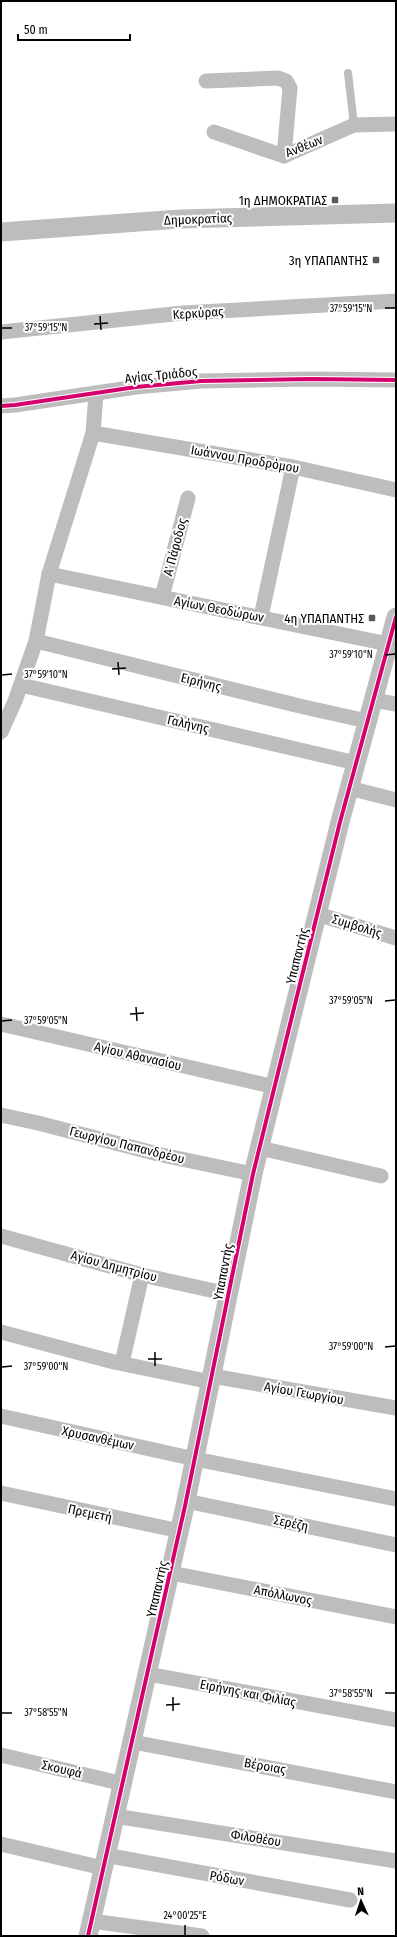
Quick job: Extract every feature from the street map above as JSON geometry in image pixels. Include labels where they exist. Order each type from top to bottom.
[{"type":"street","points":[[206,81],[278,78],[286,80],[290,88],[284,156]]},
{"type":"street","name":"Ανθέων","points":[[214,132],[284,156],[354,125],[396,124]]},
{"type":"street","name":"Δημοκρατίας","points":[[1,232],[180,219],[396,213]]},
{"type":"street","name":"Κερκύρας","points":[[1,332],[183,313],[396,301]]},
{"type":"street","name":"Αγίας Τριάδος","points":[[1,406],[96,394],[136,387],[201,381],[396,380]]},
{"type":"street","points":[[1,732],[21,685],[36,641],[49,574],[93,433],[96,394]]},
{"type":"street","name":"Ιωάννου Προδρόμου","points":[[93,433],[293,467],[396,490]]},
{"type":"street","points":[[261,617],[293,467]]},
{"type":"street","name":"Α΄ Πάροδος","points":[[162,597],[188,498]]},
{"type":"street","name":"Αγίων Θεοδώρων","points":[[49,574],[388,644]]},
{"type":"street","name":"Υπαπαντής","points":[[90,1928],[104,1862],[124,1784],[180,1531],[253,1174],[349,788],[396,617]]},
{"type":"street","name":"Ειρήνης","points":[[36,641],[367,721]]},
{"type":"street","name":"Γαλήνης","points":[[21,685],[356,763]]},
{"type":"street","points":[[373,700],[396,704]]},
{"type":"street","points":[[349,788],[396,800]]},
{"type":"street","name":"Συμβολής","points":[[318,914],[396,938]]},
{"type":"street","name":"Αγίου Αθανασίου","points":[[1,1024],[275,1087]]},
{"type":"street","name":"Γεωργίου Παπανδρέου","points":[[1,1115],[162,1155],[253,1174]]},
{"type":"street","points":[[260,1148],[381,1176]]},
{"type":"street","name":"Αγίου Δημητρίου","points":[[1,1236],[142,1275],[228,1294]]},
{"type":"street","points":[[122,1363],[142,1275]]},
{"type":"street","name":"Αγίου Γεωργίου","points":[[1,1332],[122,1363],[211,1379],[396,1408]]},
{"type":"street","name":"Χρυσανθέμων","points":[[1,1416],[195,1459],[396,1499]]},
{"type":"street","name":"Πρεμετή","points":[[1,1493],[180,1531]]},
{"type":"street","name":"Σερέζη","points":[[186,1501],[396,1545]]},
{"type":"street","name":"Απόλλωνος","points":[[171,1572],[396,1617]]},
{"type":"street","name":"Ειρήνης και Φιλίας","points":[[148,1674],[396,1720]]},
{"type":"street","name":"Βέροιας","points":[[133,1742],[396,1792]]},
{"type":"street","name":"Σκουφά","points":[[1,1755],[124,1784]]},
{"type":"street","name":"Φιλοθέου","points":[[115,1816],[396,1861]]},
{"type":"street","name":"Ρόδων","points":[[1,1844],[104,1862],[350,1900]]},
{"type":"street","points":[[90,1928],[202,1936]]},
{"type":"lane","points":[[348,72],[354,125]]},
{"type":"cycle path","points":[[1,406],[136,387],[201,381],[311,379],[396,380]]},
{"type":"cycle path","points":[[88,1936],[185,1506],[253,1174],[340,822],[396,617]]},
{"type":"place","name":"1η ΔΗΜΟΚΡΑΤΙΑΣ","points":[[335,200]]},
{"type":"place","name":"3η ΥΠΑΠΑΝΤΗΣ","points":[[376,260]]},
{"type":"place","name":"4η ΥΠΑΠΑΝΤΗΣ","points":[[372,618]]}]
